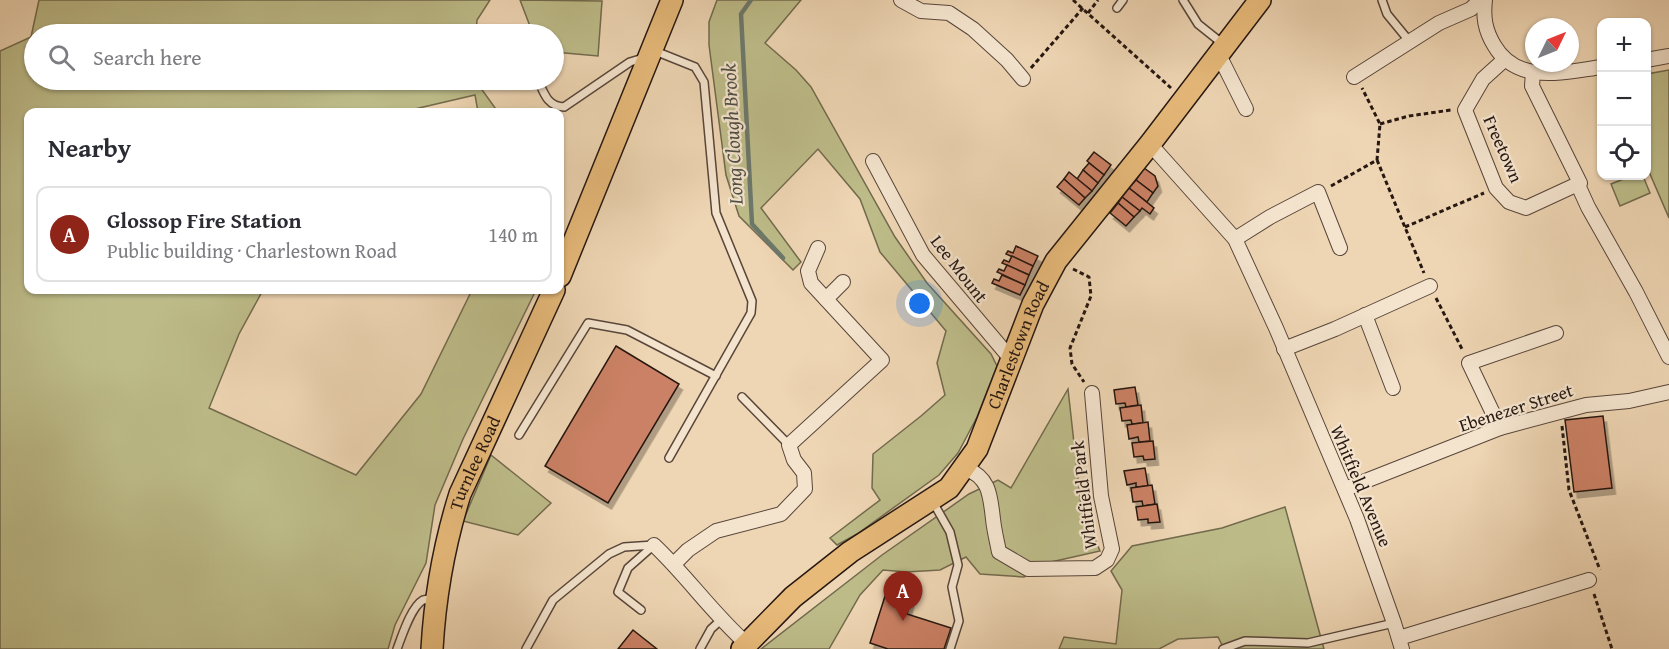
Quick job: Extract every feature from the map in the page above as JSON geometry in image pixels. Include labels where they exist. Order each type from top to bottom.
[{"type":"main road","points":[[564,266],[672,0]]},
{"type":"main road","name":"Charlestown Road","points":[[745,647],[793,597],[850,552],[949,488],[965,468],[977,449],[1033,304],[1056,261],[1150,144],[1260,0]]},
{"type":"main road","name":"Turnlee Road","points":[[432,649],[436,597],[449,529],[460,494],[552,294]]},
{"type":"street","points":[[901,0],[921,11],[949,13],[1007,60],[1023,79]]},
{"type":"street","points":[[1354,77],[1439,23],[1471,9],[1480,0]]},
{"type":"street","points":[[1485,0],[1483,15],[1485,27],[1491,39],[1504,60],[1525,70]]},
{"type":"street","points":[[1220,51],[1223,63],[1246,109]]},
{"type":"street","points":[[1651,59],[1669,56]]},
{"type":"street","name":"Freetown","points":[[1504,60],[1483,79],[1465,110],[1496,188],[1509,202],[1526,208],[1578,185]]},
{"type":"street","points":[[1579,70],[1597,68]]},
{"type":"street","points":[[1528,72],[1532,86],[1553,131],[1580,181],[1578,185],[1588,207],[1636,292],[1669,357]]},
{"type":"street","points":[[1532,72],[1540,74],[1558,72]]},
{"type":"street","name":"Whitfield Avenue","points":[[1150,144],[1235,238],[1345,489],[1400,644],[1589,580]]},
{"type":"street","name":"Lee Mount","points":[[873,161],[923,255],[1011,359]]},
{"type":"street","points":[[1235,238],[1318,192],[1340,248]]},
{"type":"street","points":[[674,564],[697,543],[716,531],[781,514],[795,501],[805,489],[804,473],[794,460],[789,445],[882,360],[811,283],[808,271],[818,248]]},
{"type":"street","points":[[826,298],[843,282]]},
{"type":"street","points":[[1284,349],[1335,329],[1430,286]]},
{"type":"street","points":[[1365,315],[1393,388]]},
{"type":"street","points":[[1500,428],[1469,363],[1556,333]]},
{"type":"street","name":"Ebenezer Street","points":[[1345,489],[1500,428],[1586,405],[1629,401],[1669,392]]},
{"type":"street","name":"Whitfield Park","points":[[965,468],[981,478],[990,492],[999,552],[1028,569],[1095,568],[1107,560],[1112,549],[1101,496],[1092,393]]},
{"type":"street","points":[[654,545],[674,564],[745,647]]},
{"type":"lane","points":[[1117,8],[1123,0]]},
{"type":"lane","points":[[1183,0],[1197,24],[1220,51]]},
{"type":"lane","points":[[1382,0],[1387,14],[1410,42]]},
{"type":"lane","points":[[542,90],[551,103],[564,107],[630,63],[650,56],[695,67],[704,82],[716,213],[752,301],[751,313],[669,458]]},
{"type":"lane","points":[[519,435],[588,322],[627,330],[716,376]]},
{"type":"lane","points":[[742,397],[789,445]]},
{"type":"lane","points":[[932,500],[950,532],[957,565],[952,587],[959,621],[950,649]]},
{"type":"lane","points":[[641,610],[618,592],[628,568],[654,545]]},
{"type":"lane","points":[[526,649],[553,600],[609,554],[624,547],[654,545]]},
{"type":"lane","points":[[397,649],[417,607],[424,600],[436,597]]},
{"type":"lane","points":[[700,649],[711,629],[722,619]]},
{"type":"lane","points":[[1223,649],[1245,641],[1308,643],[1394,623]]},
{"type":"path","points":[[1073,0],[1184,99]]},
{"type":"path","points":[[1088,13],[1098,0]]},
{"type":"path","points":[[1023,79],[1039,57],[1083,8]]},
{"type":"path","points":[[1354,77],[1380,124],[1377,160],[1430,286],[1469,363]]},
{"type":"path","points":[[1380,124],[1440,111],[1465,110]]},
{"type":"path","points":[[1318,192],[1377,160]]},
{"type":"path","points":[[1405,227],[1496,188]]},
{"type":"path","points":[[1056,261],[1089,277],[1091,296],[1070,348],[1072,364],[1092,393]]},
{"type":"path","points":[[1561,412],[1569,490],[1600,570],[1587,574],[1612,649]]},
{"type":"shaded area","points":[[39,0],[490,0],[477,24],[34,24]]},
{"type":"shaded area","points":[[520,0],[602,1],[598,56],[564,53],[564,24],[529,24]]},
{"type":"shaded area","points":[[717,0],[801,0],[765,43],[796,70],[811,87],[895,237],[927,283],[991,354],[997,366],[977,417],[958,453],[939,475],[857,534],[837,545],[830,538],[880,500],[872,488],[873,454],[945,395],[937,363],[946,331],[880,252],[860,199],[818,149],[761,208],[801,262],[793,270],[739,216],[726,175],[709,45],[709,22]]},
{"type":"shaded area","points":[[24,40],[24,90],[482,90],[495,108],[477,108],[475,95],[419,108],[24,108],[24,294],[261,294],[239,334],[209,408],[356,475],[421,394],[470,294],[534,294],[463,439],[435,505],[426,563],[395,625],[388,649],[0,649],[0,51]]},
{"type":"shaded area","points":[[1669,70],[1669,218],[1651,176],[1651,73]]},
{"type":"shaded area","points":[[1621,180],[1645,180],[1650,193],[1620,206],[1611,184]]},
{"type":"shaded area","points":[[1068,389],[1081,506],[1100,551],[1051,562],[1024,577],[980,574],[966,557],[940,570],[906,572],[883,570],[860,595],[829,649],[761,649],[882,555],[969,494],[998,480],[1011,488]]},
{"type":"shaded area","points":[[491,455],[551,503],[518,535],[463,521]]},
{"type":"shaded area","points":[[1285,507],[1324,649],[1224,649],[1218,637],[1178,639],[1159,649],[1059,649],[1064,637],[1116,644],[1122,590],[1111,571],[1132,546],[1222,528]]},
{"type":"building","points":[[1094,152],[1111,165],[1104,175],[1087,161]]},
{"type":"building","points":[[1089,163],[1104,175],[1098,183],[1083,170]]},
{"type":"building","points":[[1144,168],[1155,176],[1158,186],[1153,193],[1136,180]]},
{"type":"building","points":[[1083,170],[1098,183],[1092,191],[1077,179]]},
{"type":"building","points":[[1069,172],[1092,191],[1085,198],[1064,179]]},
{"type":"building","points":[[1064,179],[1085,198],[1079,205],[1057,187]]},
{"type":"building","points":[[1136,180],[1153,193],[1147,202],[1129,188]]},
{"type":"building","points":[[1129,188],[1154,208],[1150,214],[1142,208],[1140,211],[1122,197]]},
{"type":"building","points":[[1122,197],[1140,211],[1134,217],[1118,203]]},
{"type":"building","points":[[1118,203],[1134,217],[1126,226],[1110,213]]},
{"type":"building","points":[[1016,246],[1038,256],[1033,266],[1006,254],[1008,251],[1013,253]]},
{"type":"building","points":[[1012,256],[1033,266],[1029,275],[1002,263],[1004,260],[1009,262]]},
{"type":"building","points":[[1007,265],[1029,275],[1025,285],[997,272],[999,269],[1004,271]]},
{"type":"building","points":[[1002,275],[1025,285],[1020,295],[992,283],[994,279],[999,281]]},
{"type":"building","points":[[616,346],[679,384],[608,503],[545,466]]},
{"type":"building","points":[[1135,387],[1138,405],[1126,407],[1125,403],[1116,404],[1114,390]]},
{"type":"building","points":[[1141,405],[1143,423],[1132,424],[1131,420],[1122,421],[1120,408]]},
{"type":"building","points":[[1603,416],[1612,488],[1574,492],[1565,420]]},
{"type":"building","points":[[1148,422],[1150,441],[1139,442],[1138,437],[1129,439],[1127,425]]},
{"type":"building","points":[[1153,441],[1155,459],[1144,460],[1143,456],[1134,457],[1132,443]]},
{"type":"building","points":[[1145,468],[1148,486],[1136,487],[1136,483],[1127,485],[1124,471]]},
{"type":"building","points":[[1152,485],[1155,504],[1143,506],[1142,501],[1133,502],[1131,488]]},
{"type":"building","points":[[1157,504],[1160,522],[1148,523],[1148,519],[1138,520],[1136,507]]},
{"type":"building","points":[[887,590],[911,598],[907,614],[951,628],[944,649],[888,649],[870,643]]},
{"type":"building","points":[[633,630],[657,649],[618,649]]},
{"type":"waterway","name":"Long Clough Brook","points":[[751,0],[741,14],[752,224],[783,258]]},
{"type":"place","name":"Glossop Fire Station","points":[[903,621]]}]
